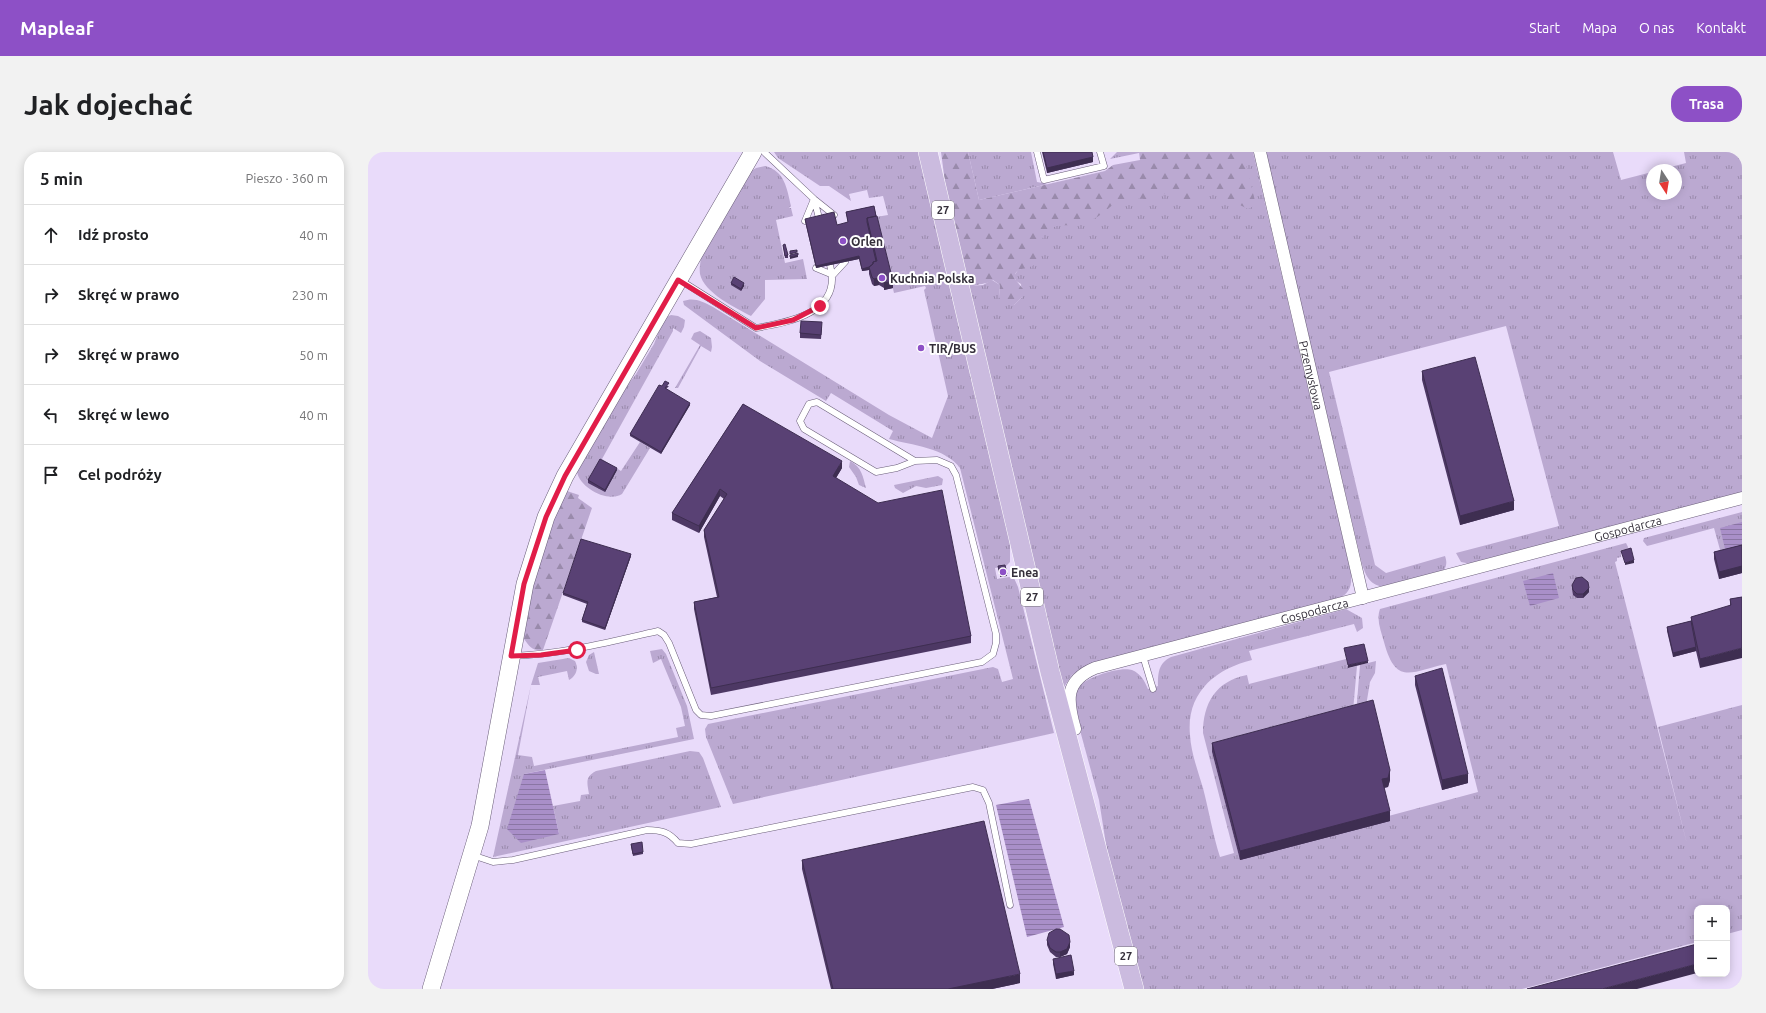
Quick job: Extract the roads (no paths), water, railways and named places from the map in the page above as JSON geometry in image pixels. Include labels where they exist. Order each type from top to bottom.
[{"type":"main road","name":"27","points":[[928,152],[1050,672],[1134,989]]},
{"type":"main road","name":"27","points":[[937,152],[941,204]]},
{"type":"street","points":[[431,989],[480,826],[524,584],[549,511],[565,476],[753,152]]},
{"type":"street","name":"Przemysłowa","points":[[1260,152],[1363,598]]},
{"type":"street","name":"Gospodarcza","points":[[1102,867],[1095,805],[1071,714],[1070,692],[1076,680],[1087,672],[1742,498]]},
{"type":"lane","points":[[764,152],[814,199],[834,214]]},
{"type":"lane","points":[[1037,152],[1044,180],[1104,166],[1100,152]]},
{"type":"lane","points":[[814,199],[819,218]]},
{"type":"lane","points":[[805,221],[814,199]]},
{"type":"lane","points":[[678,280],[756,328],[793,320],[820,306],[829,293],[833,276],[845,262]]},
{"type":"lane","points":[[830,265],[833,276]]},
{"type":"lane","points":[[816,268],[833,276]]},
{"type":"lane","points":[[511,656],[541,655],[577,650],[658,631],[664,634],[669,643],[696,710],[701,715],[711,716],[982,662],[993,654],[996,643],[996,634],[956,475],[952,466],[937,460],[915,461],[897,468],[876,472],[804,429],[800,421],[808,404],[817,402],[915,461]]},
{"type":"lane","points":[[1143,656],[1153,689]]},
{"type":"lane","points":[[472,855],[493,862],[513,860],[647,830],[660,830],[671,834],[678,843],[691,844],[973,787],[982,790],[989,803],[1010,905]]},
{"type":"place","name":"Orlen","points":[[843,241]]},
{"type":"place","name":"Kuchnia Polska","points":[[882,278]]},
{"type":"place","name":"TIR/BUS","points":[[921,348]]},
{"type":"place","name":"Enea","points":[[1003,572]]}]
